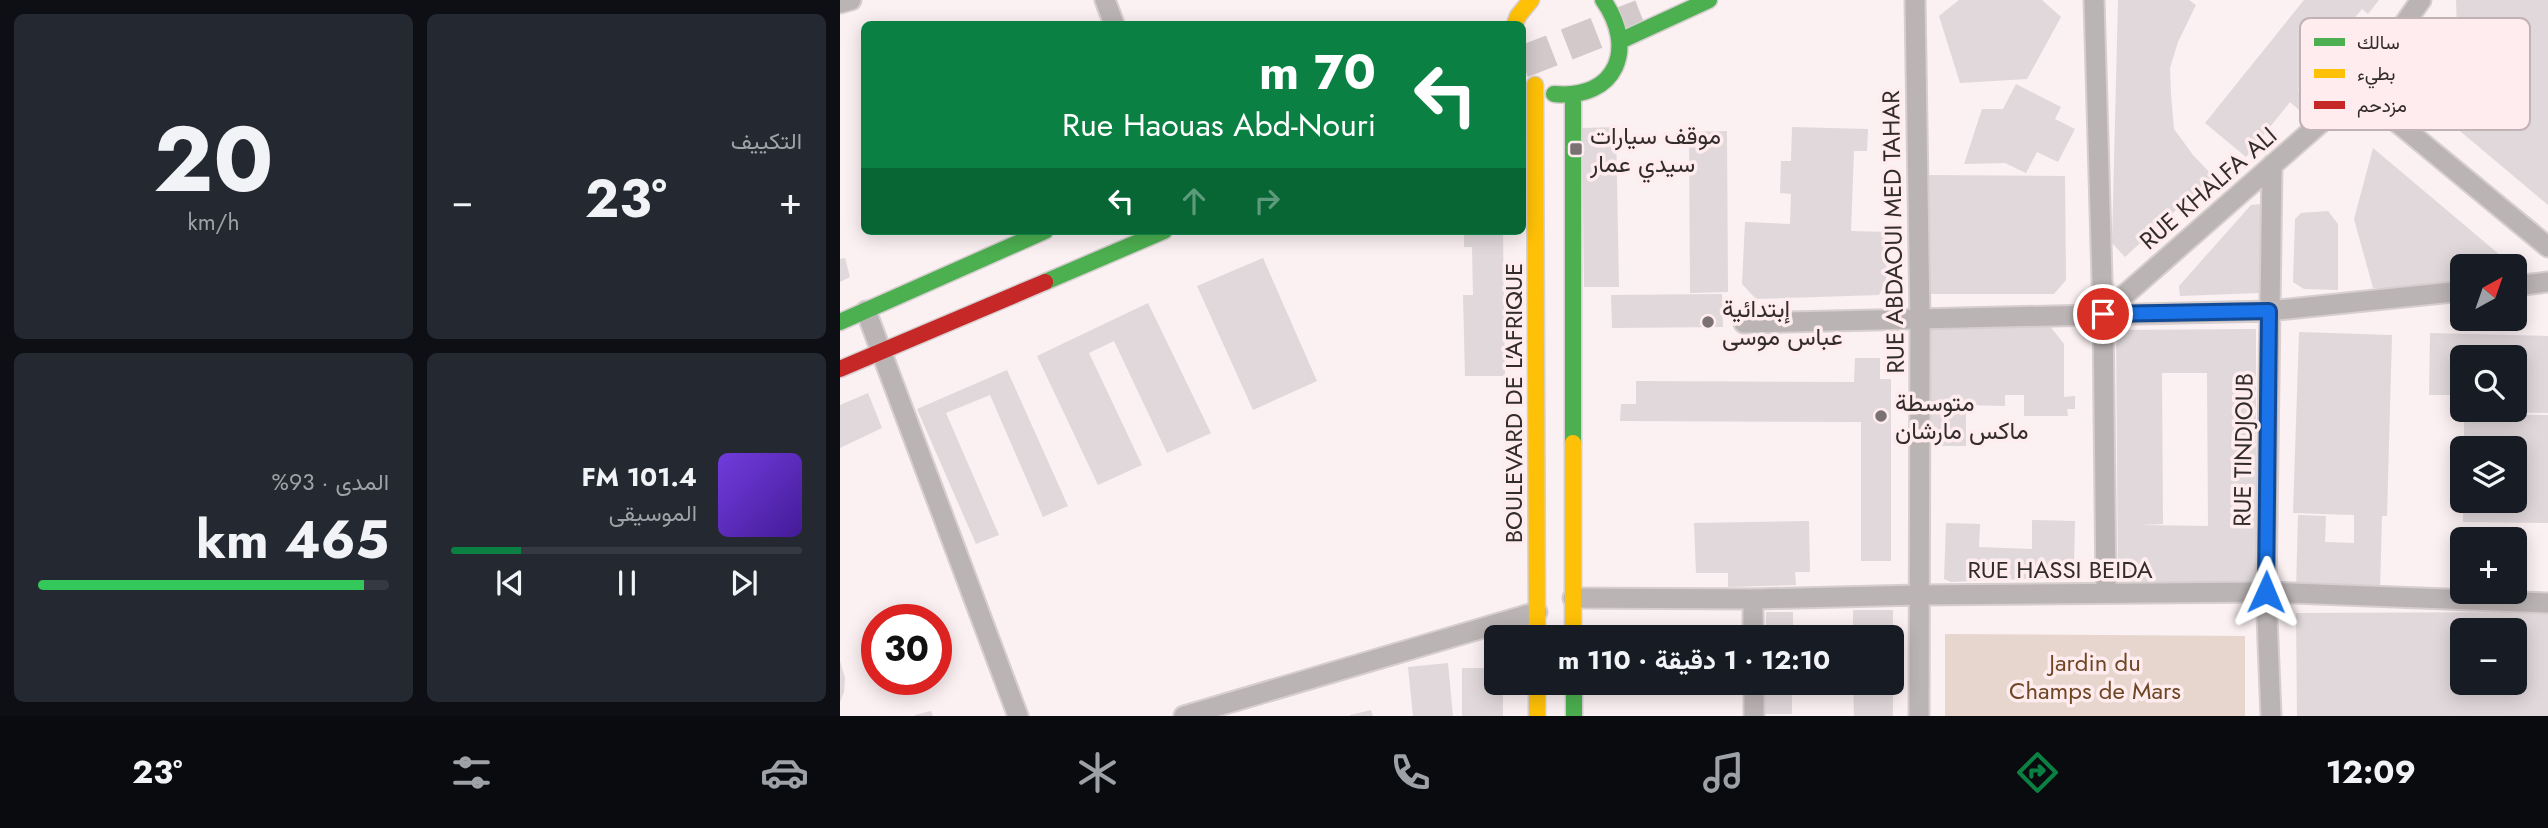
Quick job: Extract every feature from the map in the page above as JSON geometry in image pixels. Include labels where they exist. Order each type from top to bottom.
[{"type":"main road","points":[[1516,21],[1531,0]]},
{"type":"main road","points":[[1527,79],[1546,92],[1573,95],[1586,92],[1608,77],[1621,53],[1622,40],[1613,10],[1603,0]]},
{"type":"main road","points":[[1622,40],[1709,0]]},
{"type":"main road","name":"BOULEVARD DE L'AFRIQUE","points":[[1527,79],[1537,625]]},
{"type":"main road","points":[[1573,95],[1573,625]]},
{"type":"main road","points":[[840,322],[1036,235]]},
{"type":"main road","points":[[840,369],[1155,235]]},
{"type":"main road","points":[[1537,695],[1537,716]]},
{"type":"main road","points":[[1574,695],[1574,716]]},
{"type":"street","points":[[840,4],[851,0]]},
{"type":"street","points":[[1105,0],[1113,21]]},
{"type":"street","name":"RUE ABDAOUI MED TAHAR","points":[[1915,0],[1920,320],[1919,716]]},
{"type":"street","points":[[2094,0],[2103,314],[2106,593]]},
{"type":"street","name":"RUE KHALFA ALI","points":[[2408,18],[2421,0]]},
{"type":"street","name":"RUE KHALFA ALI","points":[[2103,314],[2312,130]]},
{"type":"street","points":[[2406,130],[2548,247]]},
{"type":"street","name":"RUE TINDJOUB","points":[[2271,716],[2266,592],[2272,164]]},
{"type":"street","points":[[2527,285],[2548,282]]},
{"type":"street","points":[[1744,323],[2269,311],[2450,292]]},
{"type":"street","points":[[866,311],[1018,716]]},
{"type":"street","name":"RUE HASSI BEIDA","points":[[1573,598],[1753,599],[2266,592],[2548,603]]},
{"type":"street","points":[[1753,599],[1753,625]]},
{"type":"street","points":[[1184,716],[1537,612]]},
{"type":"street","points":[[1754,695],[1754,716]]},
{"type":"green space","name":"Jardin du Champs de Mars","points":[[1945,634],[2245,636],[2245,716],[1945,716]]},
{"type":"building","points":[[1959,0],[2042,0],[2061,17],[2027,79],[1960,83],[1939,16]]},
{"type":"building","points":[[2118,0],[2189,0],[2196,5],[2178,42],[2170,68],[2174,129],[2213,176],[2125,257],[2112,243]]},
{"type":"building","points":[[2304,0],[2379,0],[2368,14],[2362,9],[2354,18],[2300,18],[2300,109],[2290,102],[2246,157],[2205,123]]},
{"type":"building","points":[[2456,0],[2548,0],[2548,205],[2459,130],[2530,130],[2530,18],[2457,18]]},
{"type":"building","points":[[2016,84],[2061,107],[2055,119],[2075,129],[2058,162],[2037,152],[2026,173],[2005,163],[1964,164],[1982,109],[2003,109]]},
{"type":"building","points":[[1616,127],[1619,287],[1584,287],[1582,128]]},
{"type":"building","points":[[1792,127],[1868,129],[1867,151],[1854,151],[1851,231],[1887,232],[1886,281],[1879,295],[1756,299],[1742,284],[1745,222],[1790,224],[1791,194],[1780,193],[1781,161],[1791,161]]},
{"type":"building","points":[[1727,131],[1728,292],[1690,293],[1689,132]]},
{"type":"building","points":[[2373,148],[2499,254],[2450,254],[2450,288],[2373,288],[2354,219]]},
{"type":"building","points":[[1927,175],[2065,176],[2066,280],[2054,294],[1928,294]]},
{"type":"building","points":[[2261,204],[2266,286],[2259,293],[2180,296],[2179,286],[2251,205]]},
{"type":"building","points":[[2328,211],[2338,224],[2338,290],[2304,289],[2293,282],[2295,219],[2301,213]]},
{"type":"building","points":[[1464,235],[1503,235],[1505,376],[1465,376],[1463,295],[1473,295],[1472,247],[1464,247]]},
{"type":"building","points":[[845,258],[850,277],[840,282],[840,259]]},
{"type":"building","points":[[1263,258],[1317,381],[1253,410],[1197,286]]},
{"type":"building","points":[[1722,294],[1723,327],[1612,328],[1611,295]]},
{"type":"building","points":[[1148,303],[1211,433],[1167,453],[1114,341],[1089,353],[1142,465],[1098,485],[1037,356]]},
{"type":"building","points":[[1923,323],[2049,325],[2064,344],[2064,397],[2075,396],[2075,409],[2067,409],[2068,416],[2024,416],[2024,395],[2005,395],[2005,406],[1966,405],[1966,446],[1921,446]]},
{"type":"building","points":[[2256,329],[2256,584],[2118,581],[2116,330]],"holes":[[[2162,373],[2207,373],[2208,526],[2140,525],[2163,524]]]},
{"type":"building","points":[[2299,332],[2392,335],[2387,516],[2382,516],[2380,591],[2296,589],[2298,515],[2326,516],[2325,542],[2354,543],[2354,515],[2293,513]]},
{"type":"building","points":[[2430,333],[2548,336],[2548,413],[2527,413],[2527,345],[2450,345],[2450,395],[2429,395]]},
{"type":"building","points":[[1855,358],[1880,358],[1880,379],[1891,379],[1891,561],[1861,561],[1861,422],[1620,421],[1621,404],[1636,404],[1636,381],[1854,382]]},
{"type":"building","points":[[1007,370],[1068,506],[1043,517],[990,395],[946,413],[999,535],[976,544],[917,409]]},
{"type":"building","points":[[868,393],[882,428],[840,448],[840,405]]},
{"type":"building","points":[[2527,415],[2548,415],[2548,523],[2463,522],[2463,513],[2527,513],[2527,436],[2464,436],[2464,422],[2527,422]]},
{"type":"building","points":[[2032,520],[2075,521],[2074,564],[2069,577],[1951,582],[1944,579],[1946,523],[1980,524],[1979,547],[2032,549]]},
{"type":"building","points":[[1809,521],[1810,572],[1795,572],[1796,585],[1728,587],[1728,573],[1696,573],[1694,523]]},
{"type":"building","points":[[1853,610],[1893,610],[1893,625],[1853,625]]},
{"type":"building","points":[[1766,612],[1793,612],[1793,625],[1766,625]]},
{"type":"building","points":[[2548,612],[2548,716],[2297,716],[2296,613]]},
{"type":"building","points":[[840,661],[845,678],[840,702]]},
{"type":"building","points":[[1448,663],[1453,716],[1413,716],[1408,667]]},
{"type":"building","points":[[1462,668],[1484,668],[1484,695],[1503,695],[1503,716],[1462,716]]},
{"type":"building","points":[[1765,695],[1792,695],[1792,714],[1765,714]]},
{"type":"building","points":[[1853,695],[1893,695],[1893,716],[1854,716]]},
{"type":"building","points":[[1371,710],[1373,716],[1350,716],[1350,715]]},
{"type":"building","points":[[931,711],[933,716],[915,716],[915,715]]},
{"type":"tunnel","points":[[1526,60],[1642,15]]},
{"type":"traffic: fast","points":[[1554,94],[1576,94],[1593,89],[1606,80],[1615,67],[1619,36],[1603,0]]},
{"type":"traffic: fast","points":[[1622,40],[1709,0]]},
{"type":"traffic: fast","points":[[1573,95],[1573,443]]},
{"type":"traffic: fast","points":[[840,322],[1036,235]]},
{"type":"traffic: fast","points":[[1045,282],[1155,235]]},
{"type":"traffic: fast","points":[[1574,695],[1574,716]]},
{"type":"traffic: slow","points":[[1516,21],[1531,0]]},
{"type":"traffic: slow","points":[[1535,85],[1537,625]]},
{"type":"traffic: slow","points":[[1573,443],[1573,625]]},
{"type":"traffic: slow","points":[[1537,695],[1537,716]]},
{"type":"traffic: jam","points":[[840,369],[1045,282]]},
{"type":"place","name":"موقف سيارات سيدي عمار","points":[[1576,149]]},
{"type":"place","name":"إبتدائية عباس موسى","points":[[1708,322]]},
{"type":"place","name":"متوسطة ماكس مارشان","points":[[1881,416]]},
{"type":"route","points":[[2103,314],[2269,311],[2266,592]]}]
